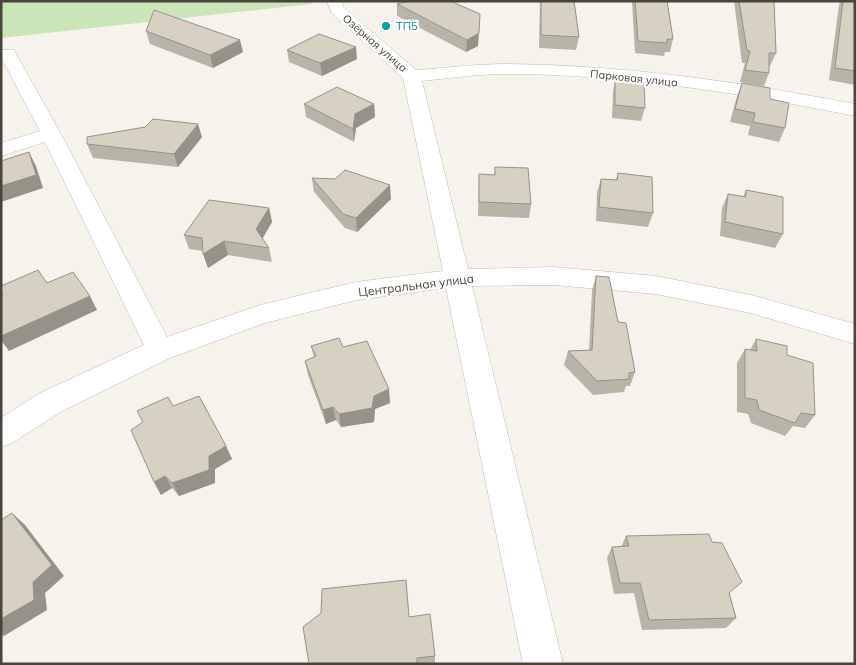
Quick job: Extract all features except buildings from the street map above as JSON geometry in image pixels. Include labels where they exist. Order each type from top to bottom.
[{"type":"street","name":"Озёрная улица","points":[[335,6],[412,76]]},
{"type":"street","points":[[8,54],[51,134],[160,350]]},
{"type":"street","name":"Парковая улица","points":[[412,76],[505,69],[593,72],[778,94],[855,110]]},
{"type":"street","points":[[412,76],[543,664]]},
{"type":"street","points":[[1,150],[51,134]]},
{"type":"street","name":"Центральная улица","points":[[1,434],[51,402],[160,350],[260,315],[356,291],[457,278],[554,276],[656,285],[751,304],[855,334]]},
{"type":"green space","points":[[1,1],[312,1],[311,4],[1,38]]},
{"type":"place","name":"ТП5","points":[[386,26]]}]
